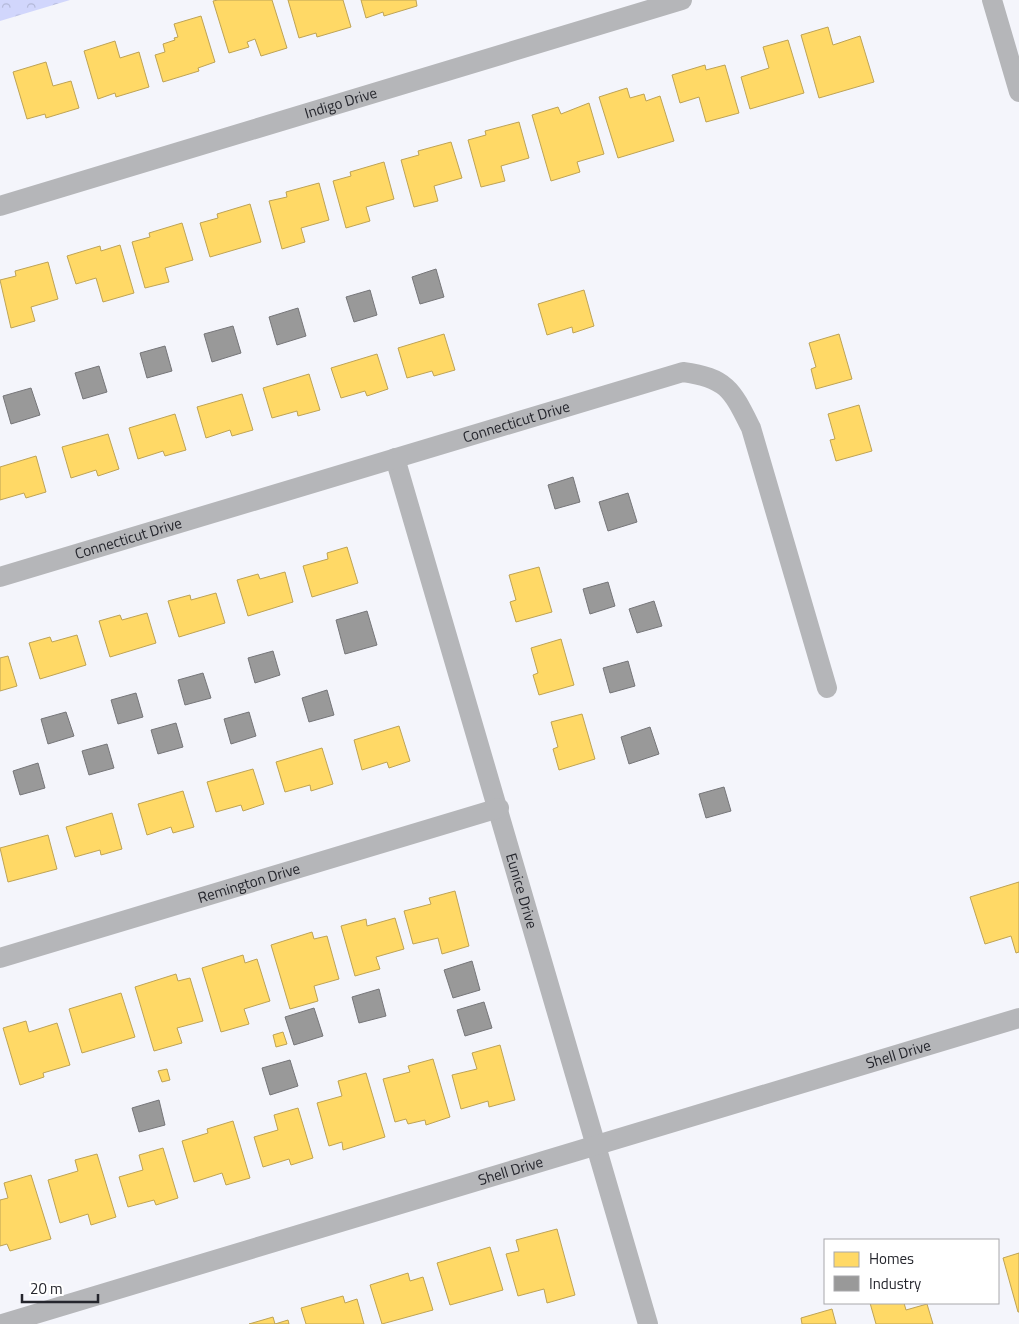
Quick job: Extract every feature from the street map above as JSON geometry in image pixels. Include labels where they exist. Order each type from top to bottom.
[{"type":"street","name":"Indigo Drive","points":[[0,206],[682,0]]},
{"type":"street","points":[[992,0],[1019,92]]},
{"type":"street","name":"Connecticut Drive","points":[[0,577],[683,372],[708,376],[724,385],[737,401],[751,428],[827,688]]},
{"type":"street","name":"Eunice Drive","points":[[395,458],[499,808],[648,1324]]},
{"type":"street","name":"Remington Drive","points":[[0,958],[499,808]]},
{"type":"street","name":"Shell Drive","points":[[2,1324],[1019,1018]]},
{"type":"green space","points":[[0,0],[70,0],[0,21]]},
{"type":"building: Homes","points":[[272,0],[287,48],[261,56],[255,39],[247,42],[249,47],[229,53],[213,1]]},
{"type":"building: Homes","points":[[288,0],[343,0],[351,27],[317,37],[316,33],[299,38]]},
{"type":"building: Homes","points":[[361,0],[416,0],[417,6],[384,16],[383,12],[366,18]]},
{"type":"building: Homes","points":[[201,16],[215,62],[198,68],[199,71],[163,82],[155,55],[165,52],[163,44],[178,37],[174,24]]},
{"type":"building: Homes","points":[[828,27],[833,45],[860,36],[874,82],[819,98],[801,35]]},
{"type":"building: Homes","points":[[788,40],[804,93],[750,109],[741,77],[769,68],[763,47]]},
{"type":"building: Homes","points":[[115,41],[120,58],[139,52],[149,87],[116,97],[115,93],[98,99],[84,51]]},
{"type":"building: Homes","points":[[46,62],[53,86],[71,81],[79,108],[46,118],[45,114],[27,119],[13,72]]},
{"type":"building: Homes","points":[[705,65],[706,70],[725,65],[739,113],[706,122],[699,97],[680,103],[672,75]]},
{"type":"building: Homes","points":[[627,88],[630,98],[644,94],[646,101],[660,96],[674,141],[618,158],[599,97]]},
{"type":"building: Homes","points":[[589,103],[604,154],[577,162],[580,172],[551,181],[532,115],[558,107],[561,114]]},
{"type":"building: Homes","points":[[519,122],[529,158],[501,166],[505,181],[481,187],[468,140],[486,135],[485,131]]},
{"type":"building: Homes","points":[[451,142],[462,178],[434,186],[438,201],[414,207],[401,160],[419,155],[418,151]]},
{"type":"building: Homes","points":[[384,162],[394,199],[366,207],[370,221],[346,228],[333,181],[351,176],[350,172]]},
{"type":"building: Homes","points":[[319,183],[329,220],[301,228],[305,242],[282,249],[269,201],[287,197],[286,192]]},
{"type":"building: Homes","points":[[250,204],[261,242],[210,257],[200,223],[218,218],[217,214]]},
{"type":"building: Homes","points":[[182,223],[193,260],[165,268],[169,282],[145,288],[132,242],[150,237],[149,233]]},
{"type":"building: Homes","points":[[120,245],[134,293],[103,302],[96,278],[76,284],[67,256],[100,246],[101,251]]},
{"type":"building: Homes","points":[[48,262],[58,299],[31,307],[35,321],[11,328],[0,280],[16,276],[15,271]]},
{"type":"building: Homes","points":[[584,290],[594,326],[573,333],[572,327],[547,335],[538,304]]},
{"type":"building: Homes","points":[[444,334],[455,370],[434,376],[432,371],[407,378],[398,348]]},
{"type":"building: Homes","points":[[839,334],[852,379],[816,389],[811,369],[816,367],[809,343]]},
{"type":"building: Homes","points":[[377,354],[388,389],[367,396],[365,391],[341,398],[331,368]]},
{"type":"building: Homes","points":[[309,374],[320,410],[298,416],[297,411],[272,418],[263,388]]},
{"type":"building: Homes","points":[[242,394],[253,430],[232,436],[230,430],[206,438],[197,407]]},
{"type":"building: Homes","points":[[859,405],[872,451],[836,461],[830,440],[835,439],[828,414]]},
{"type":"building: Homes","points":[[175,414],[186,450],[165,456],[163,451],[138,459],[129,428]]},
{"type":"building: Homes","points":[[108,434],[119,469],[98,476],[96,470],[71,478],[62,447]]},
{"type":"building: Homes","points":[[36,456],[46,492],[26,498],[24,493],[0,500],[0,467]]},
{"type":"building: Homes","points":[[347,547],[358,583],[312,597],[303,566],[328,559],[327,553]]},
{"type":"building: Homes","points":[[539,567],[552,612],[516,622],[510,602],[516,600],[509,575]]},
{"type":"building: Homes","points":[[285,572],[293,602],[248,616],[237,580],[258,574],[260,579]]},
{"type":"building: Homes","points":[[216,593],[225,623],[179,637],[168,601],[190,595],[191,600]]},
{"type":"building: Homes","points":[[147,613],[156,643],[110,657],[99,621],[120,615],[122,620]]},
{"type":"building: Homes","points":[[77,635],[86,665],[40,679],[29,643],[50,637],[52,642]]},
{"type":"building: Homes","points":[[561,639],[574,685],[539,695],[533,675],[538,673],[531,648]]},
{"type":"building: Homes","points":[[8,656],[17,686],[0,691],[0,658]]},
{"type":"building: Homes","points":[[582,714],[595,759],[559,770],[553,749],[558,747],[551,722]]},
{"type":"building: Homes","points":[[399,726],[410,761],[389,768],[387,762],[362,770],[354,740]]},
{"type":"building: Homes","points":[[322,748],[333,784],[311,791],[310,785],[285,792],[276,762]]},
{"type":"building: Homes","points":[[253,769],[264,804],[243,811],[241,805],[216,812],[207,782]]},
{"type":"building: Homes","points":[[183,791],[194,827],[173,833],[171,827],[147,835],[138,804]]},
{"type":"building: Homes","points":[[112,813],[122,849],[101,855],[100,850],[75,857],[66,827]]},
{"type":"building: Homes","points":[[48,835],[57,869],[8,882],[0,848]]},
{"type":"building: Homes","points":[[1019,882],[1019,952],[1016,953],[1011,936],[985,944],[970,897]]},
{"type":"building: Homes","points":[[455,891],[469,946],[442,954],[438,938],[413,944],[404,911],[431,904],[429,898]]},
{"type":"building: Homes","points":[[395,918],[404,949],[376,957],[380,969],[355,976],[341,926],[366,919],[367,926]]},
{"type":"building: Homes","points":[[312,932],[314,939],[327,936],[339,979],[314,986],[318,1001],[290,1009],[271,945]]},
{"type":"building: Homes","points":[[243,955],[245,963],[257,959],[270,1001],[244,1009],[249,1024],[221,1032],[202,968]]},
{"type":"building: Homes","points":[[176,974],[178,981],[190,978],[203,1021],[177,1028],[182,1043],[154,1051],[135,987]]},
{"type":"building: Homes","points":[[121,993],[135,1037],[82,1053],[69,1009]]},
{"type":"building: Homes","points":[[26,1021],[29,1032],[57,1023],[70,1065],[43,1073],[44,1077],[20,1085],[3,1028]]},
{"type":"building: Homes","points":[[283,1032],[287,1044],[276,1047],[273,1035]]},
{"type":"building: Homes","points":[[500,1045],[515,1100],[489,1107],[488,1101],[461,1109],[452,1075],[477,1069],[472,1053]]},
{"type":"building: Homes","points":[[433,1059],[450,1117],[426,1125],[425,1120],[408,1124],[406,1119],[395,1122],[383,1079],[410,1072],[408,1066]]},
{"type":"building: Homes","points":[[167,1069],[170,1080],[162,1082],[158,1071]]},
{"type":"building: Homes","points":[[366,1073],[385,1137],[343,1150],[342,1142],[329,1146],[317,1103],[342,1096],[338,1081]]},
{"type":"building: Homes","points":[[298,1108],[313,1158],[291,1165],[289,1159],[263,1167],[254,1137],[278,1130],[274,1115]]},
{"type":"building: Homes","points":[[233,1121],[250,1178],[226,1185],[222,1173],[194,1182],[182,1141],[208,1133],[207,1129]]},
{"type":"building: Homes","points":[[163,1148],[178,1198],[156,1205],[154,1200],[128,1207],[119,1177],[143,1170],[139,1155]]},
{"type":"building: Homes","points":[[97,1154],[116,1217],[91,1225],[88,1214],[60,1223],[48,1180],[78,1171],[75,1160]]},
{"type":"building: Homes","points":[[31,1175],[51,1239],[10,1251],[7,1244],[0,1246],[0,1200],[8,1198],[4,1183]]},
{"type":"building: Homes","points":[[557,1229],[575,1295],[547,1303],[544,1289],[518,1296],[506,1254],[519,1251],[516,1240]]},
{"type":"building: Homes","points":[[490,1247],[503,1290],[450,1305],[437,1263]]},
{"type":"building: Homes","points":[[1019,1253],[1019,1312],[1018,1312],[1003,1258]]},
{"type":"building: Homes","points":[[408,1273],[410,1281],[423,1277],[433,1310],[382,1324],[370,1285]]},
{"type":"building: Homes","points":[[343,1296],[345,1303],[357,1299],[364,1324],[306,1324],[301,1308]]},
{"type":"building: Homes","points":[[870,1304],[904,1304],[906,1310],[927,1304],[933,1324],[876,1324]]},
{"type":"building: Homes","points":[[832,1309],[836,1324],[802,1324],[801,1318]]},
{"type":"building: Homes","points":[[273,1317],[275,1324],[249,1324]]},
{"type":"building: Homes","points":[[288,1320],[289,1324],[275,1324]]},
{"type":"building: Industry","points":[[436,269],[444,297],[420,304],[412,277]]},
{"type":"building: Industry","points":[[370,290],[377,315],[354,322],[346,297]]},
{"type":"building: Industry","points":[[298,308],[306,336],[277,345],[269,317]]},
{"type":"building: Industry","points":[[233,326],[241,353],[212,362],[204,334]]},
{"type":"building: Industry","points":[[165,346],[172,371],[147,378],[140,353]]},
{"type":"building: Industry","points":[[99,366],[107,392],[83,399],[75,373]]},
{"type":"building: Industry","points":[[31,388],[40,415],[11,424],[3,396]]},
{"type":"building: Industry","points":[[573,477],[580,502],[555,509],[548,485]]},
{"type":"building: Industry","points":[[628,493],[637,522],[608,531],[599,502]]},
{"type":"building: Industry","points":[[608,582],[615,606],[590,614],[583,589]]},
{"type":"building: Industry","points":[[654,601],[662,626],[637,633],[629,609]]},
{"type":"building: Industry","points":[[367,611],[377,645],[345,654],[336,620]]},
{"type":"building: Industry","points":[[273,651],[280,675],[255,683],[248,658]]},
{"type":"building: Industry","points":[[628,661],[635,686],[610,693],[603,668]]},
{"type":"building: Industry","points":[[203,673],[211,698],[185,705],[178,680]]},
{"type":"building: Industry","points":[[327,690],[334,715],[309,722],[302,698]]},
{"type":"building: Industry","points":[[136,693],[143,717],[118,724],[111,700]]},
{"type":"building: Industry","points":[[66,712],[74,736],[48,744],[41,719]]},
{"type":"building: Industry","points":[[249,712],[256,736],[231,744],[224,719]]},
{"type":"building: Industry","points":[[176,723],[183,747],[158,754],[151,730]]},
{"type":"building: Industry","points":[[650,727],[659,754],[629,764],[621,737]]},
{"type":"building: Industry","points":[[107,744],[114,768],[89,775],[82,751]]},
{"type":"building: Industry","points":[[38,763],[45,788],[20,795],[13,771]]},
{"type":"building: Industry","points":[[724,787],[731,811],[706,818],[699,794]]},
{"type":"building: Industry","points":[[472,961],[480,990],[453,998],[444,970]]},
{"type":"building: Industry","points":[[379,989],[386,1016],[359,1023],[352,997]]},
{"type":"building: Industry","points":[[484,1002],[492,1028],[465,1036],[457,1010]]},
{"type":"building: Industry","points":[[314,1008],[323,1036],[294,1045],[285,1017]]},
{"type":"building: Industry","points":[[290,1060],[298,1086],[270,1095],[262,1068]]},
{"type":"building: Industry","points":[[159,1100],[165,1125],[139,1132],[132,1108]]}]
